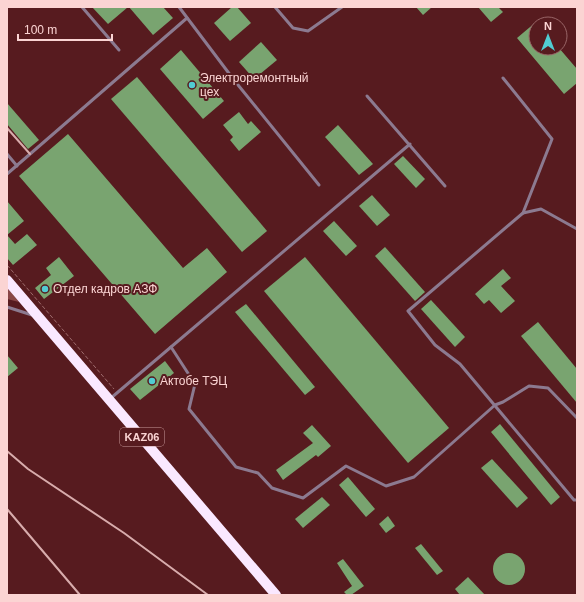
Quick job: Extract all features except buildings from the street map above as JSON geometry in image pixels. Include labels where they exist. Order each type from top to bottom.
[{"type":"highway","name":"KАZ06","points":[[7,280],[38,317],[113,396],[276,595]]},
{"type":"lane","points":[[82,7],[119,50]]},
{"type":"lane","points":[[179,7],[234,80],[319,185]]},
{"type":"lane","points":[[275,7],[293,28],[308,31],[342,7]]},
{"type":"lane","points":[[7,174],[187,18]]},
{"type":"lane","points":[[503,78],[552,139],[523,213]]},
{"type":"lane","points":[[367,96],[410,144],[444,186]]},
{"type":"lane","points":[[113,396],[410,144]]},
{"type":"lane","points":[[7,154],[17,166]]},
{"type":"lane","points":[[577,229],[541,209],[523,213],[408,311],[435,345],[460,364],[574,500],[577,500]]},
{"type":"lane","points":[[7,307],[38,317]]},
{"type":"lane","points":[[171,347],[195,384],[189,408],[236,467],[258,473],[272,488],[303,498],[346,466],[386,486],[414,476],[494,405],[503,402],[529,386],[548,388],[577,418]]},
{"type":"path","points":[[7,265],[113,396]]},
{"type":"shaded area","points":[[7,287],[19,302],[7,299]]},
{"type":"railway","points":[[7,128],[30,154]]},
{"type":"railway","points":[[7,451],[28,469],[124,533],[208,595]]},
{"type":"railway","points":[[7,509],[80,595]]},
{"type":"place","name":"Электроремонтный цех","points":[[192,85]]},
{"type":"place","name":"Отдел кадров АЗФ","points":[[45,289]]},
{"type":"place","name":"Актобе ТЭЦ","points":[[152,381]]}]
